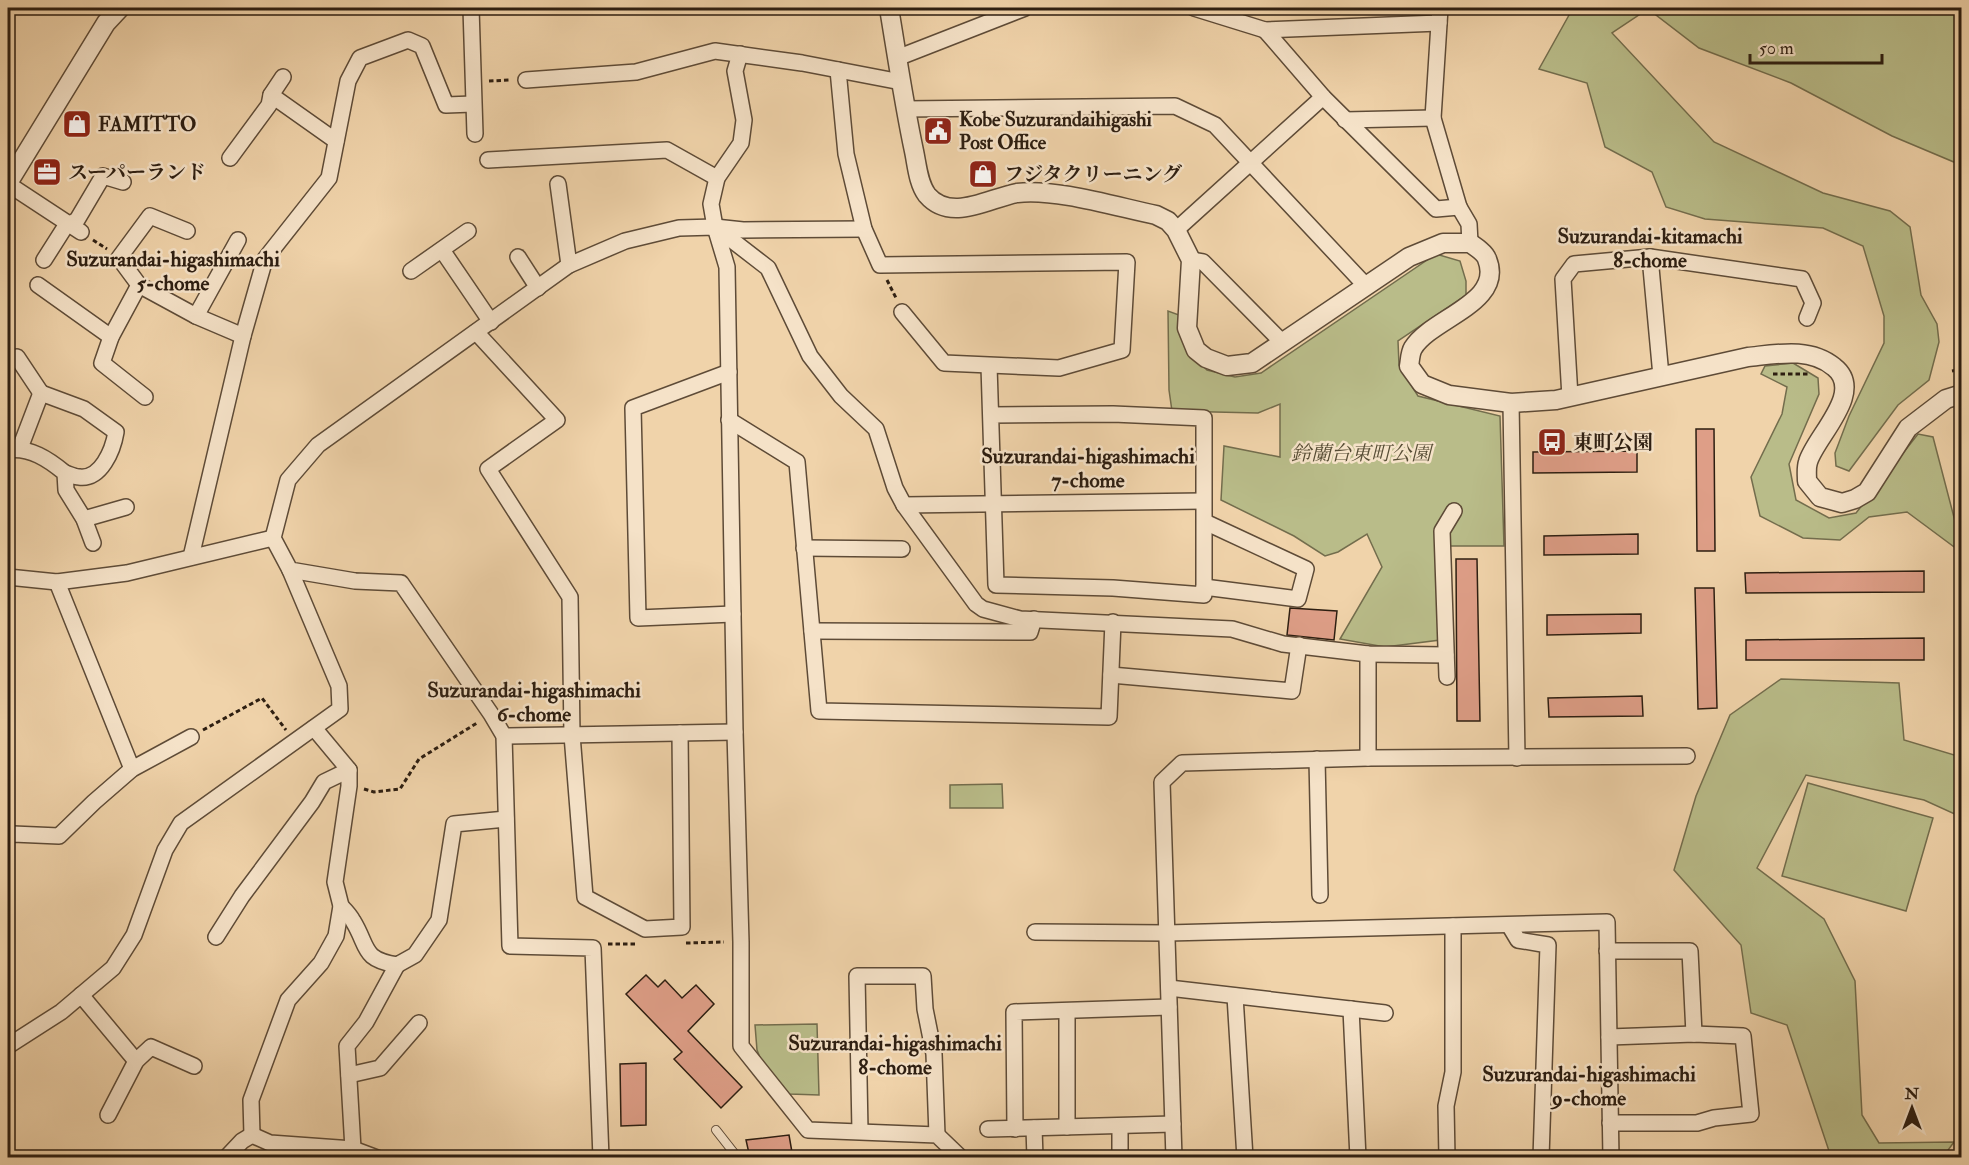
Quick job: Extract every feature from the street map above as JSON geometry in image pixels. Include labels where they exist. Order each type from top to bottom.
[{"type":"street","points":[[75,228],[8,184],[106,23],[120,8]]},
{"type":"street","points":[[471,8],[475,134]]},
{"type":"street","points":[[889,8],[905,109],[923,186],[928,195],[943,206],[955,208],[967,207],[1017,193],[1046,192],[1156,215],[1168,221],[1176,230],[1191,260],[1186,327],[1196,350],[1206,358],[1227,366],[1252,363],[1409,256],[1443,243],[1470,243],[1487,257],[1491,277],[1480,297],[1426,333],[1411,350],[1409,366],[1422,384],[1449,395],[1512,403],[1570,397],[1720,362],[1781,354],[1809,355],[1827,361],[1839,371],[1844,391],[1834,418],[1808,461],[1807,481],[1820,497],[1842,503],[1867,492],[1908,428],[1946,399],[1962,394]]},
{"type":"street","points":[[897,58],[1025,8]]},
{"type":"street","points":[[1194,8],[1265,30],[1439,15],[1433,118],[1459,207],[1469,224],[1470,243]]},
{"type":"street","points":[[1265,30],[1323,97],[1436,210],[1459,207]]},
{"type":"street","points":[[191,557],[243,336],[265,260],[329,178],[348,81],[360,58],[408,40],[422,46],[446,105],[473,104]]},
{"type":"street","points":[[526,80],[636,72],[715,51],[901,82]]},
{"type":"street","points":[[740,54],[735,71],[744,120],[741,143],[717,178],[711,204],[727,267],[741,942],[741,1046],[808,1130],[937,1135],[961,1158]]},
{"type":"street","points":[[838,70],[846,154],[864,229],[880,265],[1127,262],[1122,350],[1059,368],[944,363],[902,312]]},
{"type":"street","points":[[230,158],[268,105],[282,76]]},
{"type":"street","points":[[271,95],[336,141]]},
{"type":"street","points":[[1176,230],[1323,97]]},
{"type":"street","points":[[905,109],[1175,106],[1215,125],[1366,286]]},
{"type":"street","points":[[1345,120],[1433,118]]},
{"type":"street","points":[[488,160],[667,150],[717,178]]},
{"type":"street","points":[[75,228],[77,220],[103,176],[123,182]]},
{"type":"street","points":[[558,184],[569,265]]},
{"type":"street","points":[[187,231],[150,216],[119,258],[139,285],[196,316],[243,336]]},
{"type":"street","points":[[44,260],[65,227],[75,228]]},
{"type":"street","points":[[715,227],[768,268],[810,356],[841,396],[876,429],[895,489],[904,505],[975,604],[983,609],[1020,619],[1232,629],[1283,644],[1368,654],[1446,655]]},
{"type":"street","points":[[8,1046],[61,1012],[113,968],[134,935],[165,850],[181,823],[340,709],[339,686],[290,570],[273,538],[288,480],[318,445],[569,265],[625,241],[679,228],[864,229]]},
{"type":"street","points":[[411,271],[468,231]]},
{"type":"street","points":[[196,316],[238,240]]},
{"type":"street","points":[[442,249],[491,322]]},
{"type":"street","points":[[518,257],[538,288]]},
{"type":"street","points":[[1570,397],[1563,279],[1574,264],[1650,257],[1802,279],[1813,303],[1807,318]]},
{"type":"street","points":[[1650,257],[1661,376]]},
{"type":"street","points":[[1191,260],[1203,262],[1283,343]]},
{"type":"street","points":[[38,285],[111,338]]},
{"type":"street","points":[[139,285],[111,338],[102,363],[145,397]]},
{"type":"street","points":[[476,332],[557,420],[488,469],[570,597],[572,735],[585,897],[645,929],[682,927],[680,733]]},
{"type":"street","points":[[17,357],[41,393],[84,409],[116,432],[113,448],[97,473],[80,478],[65,473],[47,458],[14,449],[41,393]]},
{"type":"street","points":[[990,366],[996,585],[1113,588],[1204,595],[1204,418],[1113,414],[992,415]]},
{"type":"street","points":[[729,372],[633,408],[638,618],[733,614]]},
{"type":"street","points":[[1512,403],[1517,758]]},
{"type":"street","points":[[729,420],[797,462],[819,711],[1109,717],[1113,622]]},
{"type":"street","points":[[65,473],[66,490],[84,519],[93,543]]},
{"type":"street","points":[[904,505],[1203,501]]},
{"type":"street","points":[[84,519],[126,507]]},
{"type":"street","points":[[1447,677],[1443,531],[1454,511]]},
{"type":"street","points":[[1204,587],[1298,599],[1306,568],[1205,522]]},
{"type":"street","points":[[11,580],[57,582],[127,573],[273,538]]},
{"type":"street","points":[[804,548],[902,549]]},
{"type":"street","points":[[290,570],[355,581],[401,583],[504,736],[510,946],[593,948],[601,1158]]},
{"type":"street","points":[[57,582],[132,769]]},
{"type":"street","points":[[812,631],[1030,632],[1034,619]]},
{"type":"street","points":[[1111,675],[1292,691],[1299,645]]},
{"type":"street","points":[[1368,654],[1368,758]]},
{"type":"street","points":[[252,1135],[251,1100],[288,1000],[321,963],[336,936],[341,906],[335,882],[349,786],[349,770],[314,728]]},
{"type":"street","points":[[504,736],[735,732]]},
{"type":"street","points":[[8,836],[13,834],[59,836],[132,769],[191,737]]},
{"type":"street","points":[[1174,1158],[1162,782],[1182,763],[1368,758],[1687,756]]},
{"type":"street","points":[[1317,759],[1320,895]]},
{"type":"street","points":[[216,937],[242,896],[312,802],[324,782],[349,770]]},
{"type":"street","points":[[353,1149],[347,1046],[366,1022],[397,965],[415,955],[439,920],[454,824],[506,819]]},
{"type":"street","points":[[341,906],[353,920],[367,951],[381,962],[397,965]]},
{"type":"street","points":[[1035,932],[1167,933],[1607,922],[1611,1158]]},
{"type":"street","points":[[1509,925],[1518,940],[1548,945],[1541,1158]]},
{"type":"street","points":[[1447,1158],[1446,1106],[1453,1072],[1453,926]]},
{"type":"street","points":[[1607,951],[1690,951],[1694,1034]]},
{"type":"street","points":[[860,1131],[857,976],[923,975],[925,1009],[934,1054],[937,1135]]},
{"type":"street","points":[[1169,988],[1385,1014]]},
{"type":"street","points":[[81,995],[136,1061]]},
{"type":"street","points":[[1234,996],[1245,1158]]},
{"type":"street","points":[[1015,1129],[1014,1012],[1169,1007]]},
{"type":"street","points":[[1351,1009],[1358,1158]]},
{"type":"street","points":[[1067,1011],[1067,1127]]},
{"type":"street","points":[[349,1075],[380,1068],[419,1023]]},
{"type":"street","points":[[1609,1037],[1694,1034],[1743,1036],[1750,1114],[1714,1118],[1697,1123],[1610,1123]]},
{"type":"street","points":[[108,1115],[136,1061],[151,1047],[194,1066]]},
{"type":"street","points":[[988,1130],[1173,1124]]},
{"type":"street","points":[[1119,1126],[1120,1158]]},
{"type":"street","points":[[1034,1128],[1035,1158]]},
{"type":"street","points":[[252,1135],[270,1143],[353,1149],[377,1158]]},
{"type":"street","points":[[226,1158],[242,1141],[252,1135]]},
{"type":"lane","points":[[716,1130],[738,1158]]},
{"type":"path","points":[[473,82],[526,80]]},
{"type":"path","points":[[75,228],[119,258]]},
{"type":"path","points":[[880,265],[902,312]]},
{"type":"path","points":[[1952,371],[1962,369]]},
{"type":"path","points":[[191,737],[262,698],[294,742]]},
{"type":"path","points":[[349,786],[374,792],[400,789],[418,759],[491,714]]},
{"type":"path","points":[[685,943],[741,942]]},
{"type":"path","points":[[605,944],[639,944]]},
{"type":"green space","points":[[1573,8],[1961,8],[1961,165],[1892,136],[1791,83],[1699,48],[1648,9],[1612,33],[1714,142],[1823,193],[1890,211],[1910,227],[1921,295],[1937,324],[1939,342],[1929,380],[1898,405],[1849,471],[1836,466],[1835,453],[1849,416],[1884,343],[1884,316],[1863,246],[1823,228],[1705,219],[1666,207],[1652,172],[1605,147],[1587,83],[1539,69]]},
{"type":"green space","name":"鈴蘭台東町公園","points":[[1436,254],[1460,261],[1466,281],[1466,295],[1398,341],[1399,365],[1418,396],[1500,416],[1504,546],[1437,546],[1440,640],[1385,647],[1340,639],[1382,567],[1367,534],[1338,552],[1325,556],[1294,536],[1221,500],[1224,446],[1280,457],[1280,404],[1258,413],[1172,411],[1169,390],[1168,311],[1179,315],[1186,349],[1207,370],[1235,377],[1261,373]]},
{"type":"green space","points":[[1793,363],[1818,378],[1819,394],[1789,464],[1796,500],[1829,518],[1856,513],[1918,434],[1933,437],[1956,525],[1961,526],[1961,552],[1907,512],[1869,517],[1840,540],[1803,538],[1760,516],[1751,477],[1782,414],[1787,387],[1761,374],[1765,366]]},
{"type":"green space","points":[[1781,679],[1899,683],[1904,740],[1961,757],[1962,815],[1959,816],[1924,800],[1806,775],[1757,868],[1824,919],[1855,981],[1862,1115],[1879,1143],[1954,1142],[1943,1157],[1831,1157],[1787,1025],[1751,1013],[1741,945],[1674,870],[1696,796],[1730,715]]},
{"type":"green space","points":[[1808,783],[1933,818],[1906,911],[1782,876]]},
{"type":"green space","points":[[1002,784],[1003,808],[950,808],[950,785]]},
{"type":"green space","points":[[817,1024],[819,1095],[789,1094],[761,1060],[757,1050],[755,1025]]},
{"type":"building","points":[[926,120],[950,120],[950,142],[926,142]]},
{"type":"building","points":[[1696,429],[1714,429],[1715,551],[1697,551]]},
{"type":"building","points":[[1637,451],[1637,472],[1533,473],[1533,452]]},
{"type":"building","points":[[1638,534],[1638,554],[1544,555],[1544,536]]},
{"type":"building","points":[[1456,559],[1477,559],[1480,721],[1457,721]]},
{"type":"building","points":[[1924,571],[1924,592],[1746,593],[1745,573]]},
{"type":"building","points":[[1695,588],[1714,588],[1717,708],[1698,709]]},
{"type":"building","points":[[1290,608],[1337,611],[1334,640],[1287,635]]},
{"type":"building","points":[[1641,614],[1641,633],[1547,635],[1547,615]]},
{"type":"building","points":[[1924,638],[1924,660],[1746,660],[1746,640]]},
{"type":"building","points":[[1642,696],[1643,716],[1549,717],[1548,698]]},
{"type":"building","points":[[646,975],[658,987],[665,980],[682,998],[696,985],[714,1004],[688,1031],[742,1087],[721,1108],[674,1059],[682,1052],[626,994]]},
{"type":"building","points":[[646,1063],[646,1125],[621,1126],[620,1064]]},
{"type":"building","points":[[789,1135],[793,1158],[750,1158],[746,1140]]},
{"type":"place","name":"FAMITTO","points":[[77,124]]},
{"type":"place","name":"Kobe Suzurandaihigashi Post Office","points":[[938,131]]},
{"type":"place","name":"スーパーランド","points":[[47,172]]},
{"type":"place","name":"フジタクリーニング","points":[[983,174]]},
{"type":"place","name":"東町公園","points":[[1552,442]]},
{"type":"district","name":"Suzurandai-kitamachi 8-chome","points":[[1650,248]]},
{"type":"district","name":"Suzurandai-higashimachi 5-chome","points":[[173,271]]},
{"type":"district","name":"Suzurandai-higashimachi 7-chome","points":[[1088,468]]},
{"type":"district","name":"Suzurandai-higashimachi 6-chome","points":[[534,702]]},
{"type":"district","name":"Suzurandai-higashimachi 8-chome","points":[[895,1055]]},
{"type":"district","name":"Suzurandai-higashimachi 9-chome","points":[[1589,1086]]}]
